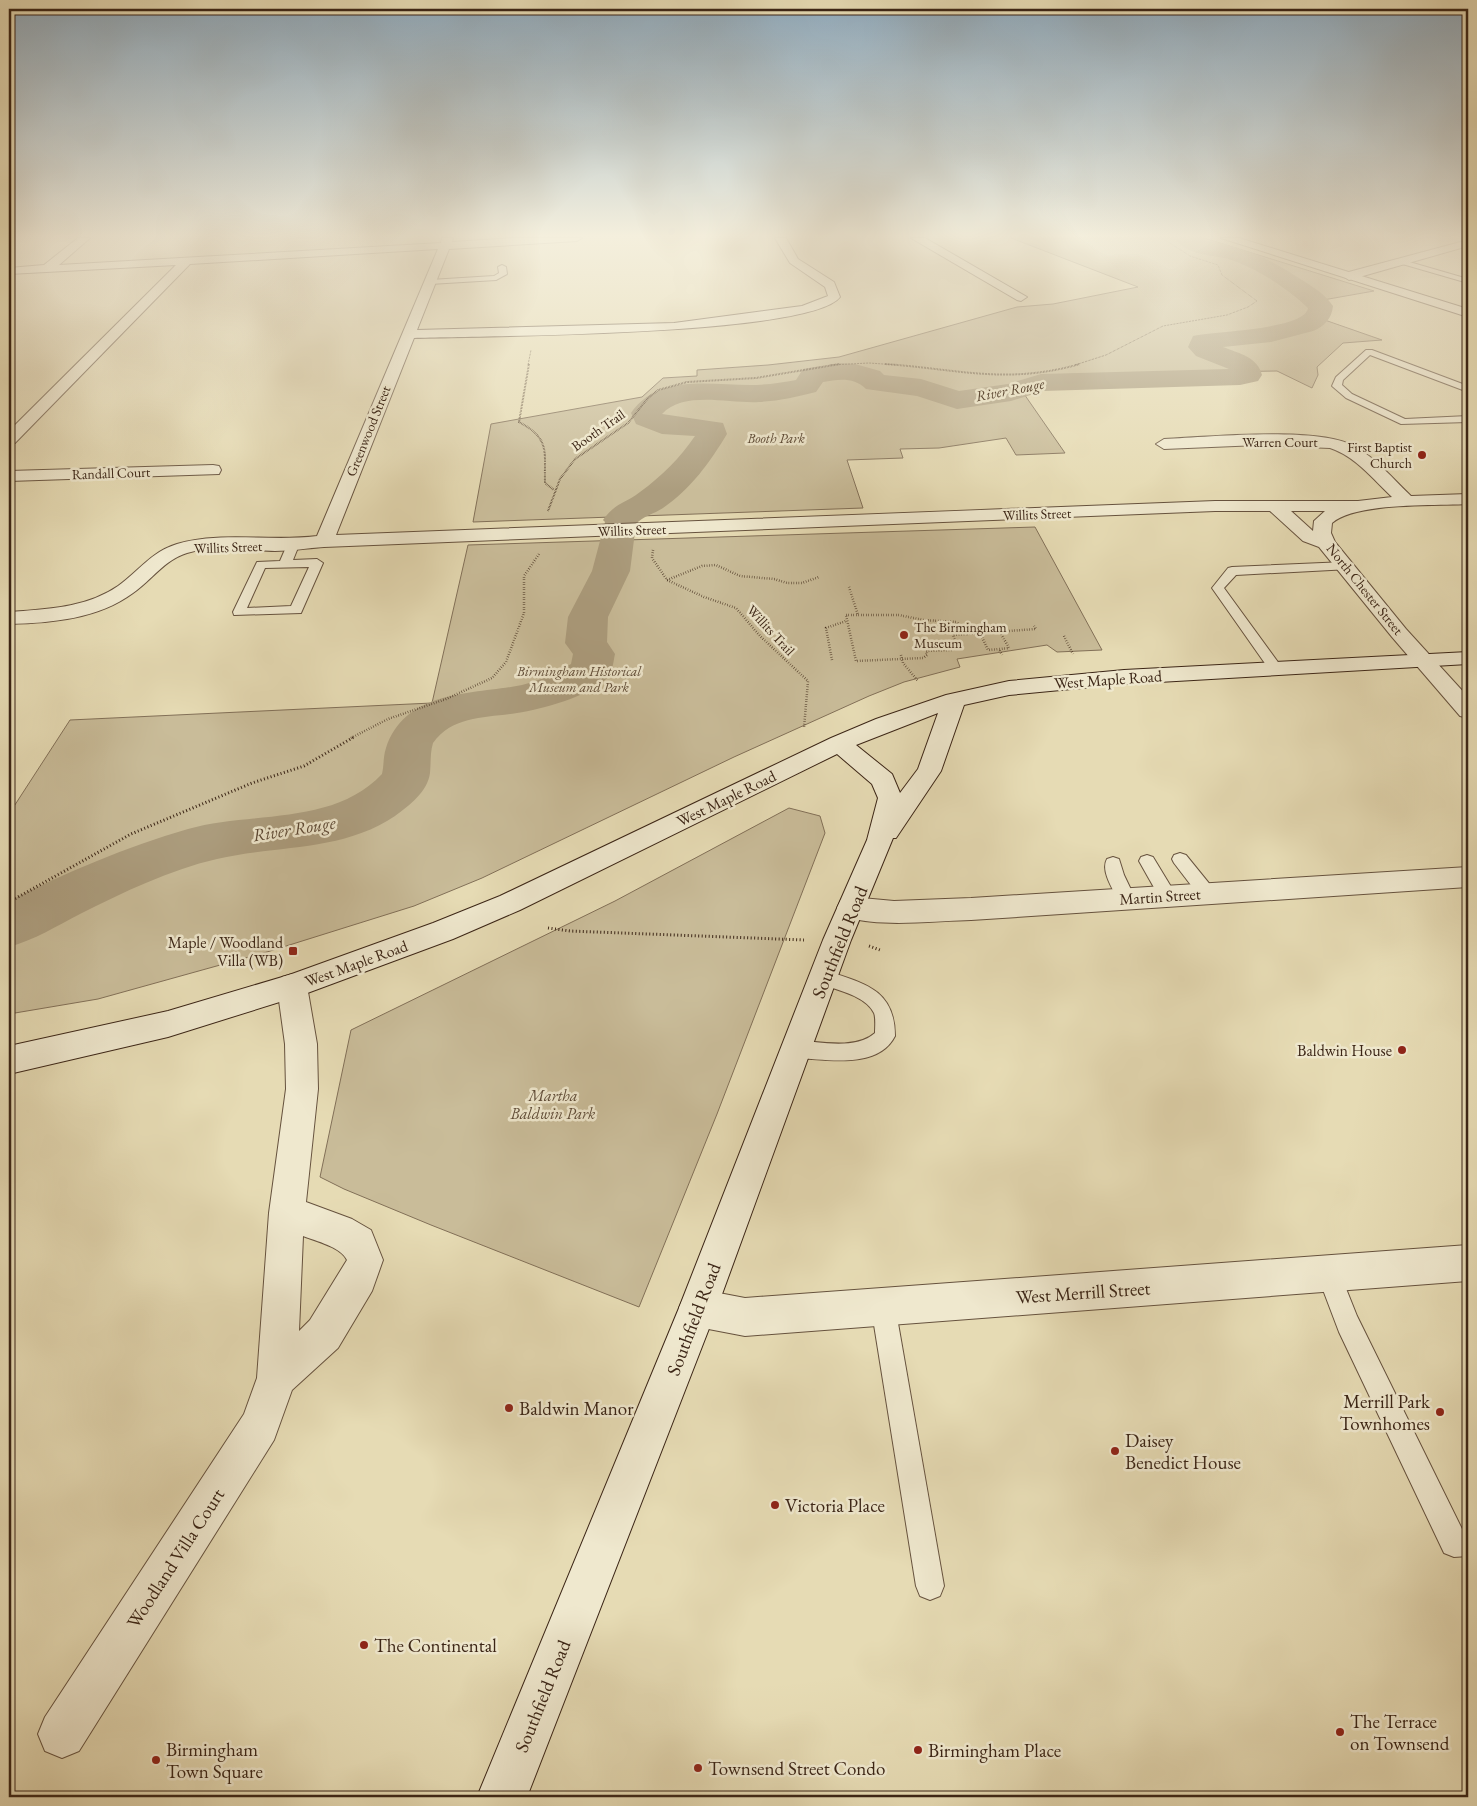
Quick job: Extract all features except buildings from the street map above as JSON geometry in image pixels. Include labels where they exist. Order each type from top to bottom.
[{"type":"street","points":[[9,440],[125,322]]},
{"type":"street","name":"Greenwood Street","points":[[324,541],[413,322]]},
{"type":"street","points":[[408,334],[674,326],[704,322]]},
{"type":"street","name":"Warren Court","points":[[1164,444],[1292,441],[1336,444],[1353,452],[1406,501]]},
{"type":"street","name":"Randall Court","points":[[9,476],[213,470]]},
{"type":"street","name":"Willits Street","points":[[9,618],[46,616],[91,607],[126,590],[162,557],[190,547],[238,544],[293,545],[324,541],[1275,506],[1358,506],[1406,501],[1468,499]]},
{"type":"street","points":[[1275,506],[1309,537],[1326,543]]},
{"type":"street","name":"North Chester Street","points":[[1358,506],[1329,516],[1323,521],[1322,533],[1326,543],[1468,711]]},
{"type":"street","name":"West Maple Road","points":[[9,1060],[168,1024],[292,986],[443,931],[510,903],[839,743],[884,724],[954,700],[1009,688],[1063,681],[1468,658]]},
{"type":"street","name":"Southfield Road","points":[[880,840],[929,772],[954,700]]},
{"type":"street","name":"Southfield Road","points":[[502,1797],[698,1308],[796,1049],[851,908],[880,840],[890,798],[883,780],[839,743]]},
{"type":"street","name":"Martin Street","points":[[851,908],[903,912],[1468,877]]},
{"type":"street","name":"Woodland Villa Court","points":[[62,1734],[260,1426],[277,1378],[287,1213],[303,1066],[292,986]]},
{"type":"street","name":"Woodland Villa Court","points":[[277,1378],[324,1334],[360,1278],[365,1260],[358,1243],[339,1232],[287,1213]]},
{"type":"street","name":"West Merrill Street","points":[[698,1308],[745,1317],[1468,1263]]},
{"type":"lane","points":[[1468,389],[1370,352],[1339,379],[1337,386],[1349,396],[1404,422],[1468,419]]},
{"type":"lane","points":[[1439,378],[1453,373]]},
{"type":"lane","points":[[285,564],[293,545]]},
{"type":"lane","points":[[317,563],[296,610],[240,612],[261,565],[285,564],[317,563]]},
{"type":"lane","points":[[1276,669],[1218,588],[1232,571],[1346,566]]},
{"type":"lane","points":[[1180,859],[1206,892]]},
{"type":"lane","points":[[1147,861],[1167,895]]},
{"type":"lane","points":[[1113,863],[1115,875],[1126,898]]},
{"type":"lane","points":[[796,1049],[845,1052],[873,1047],[885,1036],[882,1010],[873,1000],[866,994],[824,978]]},
{"type":"lane","points":[[1329,1274],[1348,1323],[1454,1543],[1468,1542]]},
{"type":"lane","points":[[883,1306],[930,1586]]},
{"type":"path","name":"Booth Trail","points":[[9,902],[131,834],[252,783],[297,769],[388,719],[446,700],[492,678],[506,662],[524,613],[524,576],[547,544],[544,533],[554,490],[570,462],[629,423],[639,411],[644,401],[659,390],[682,384],[742,380],[845,362],[991,375],[1022,375],[1064,369],[1086,362],[1117,350],[1156,328],[1175,322]]},
{"type":"path","points":[[532,343],[518,422],[532,428],[543,441],[547,452],[544,483],[554,490]]},
{"type":"path","points":[[651,530],[652,558],[667,580],[702,566],[716,565],[740,576],[774,579],[787,583],[802,583],[819,577]]},
{"type":"path","name":"Willits Trail","points":[[667,580],[704,597],[736,608],[766,643],[808,681],[804,728]]},
{"type":"path","points":[[850,587],[858,615]]},
{"type":"path","points":[[967,634],[956,622],[923,620],[899,615],[846,615],[856,661],[923,658],[927,655],[926,651],[952,650],[957,646],[953,635],[1036,630],[1034,626]]},
{"type":"path","points":[[832,660],[826,628],[846,621]]},
{"type":"path","points":[[980,633],[988,650],[1009,648],[1000,632]]},
{"type":"path","points":[[1064,636],[1072,654]]},
{"type":"path","points":[[999,649],[1002,655]]},
{"type":"path","points":[[901,655],[918,681]]},
{"type":"path","points":[[548,928],[570,931],[804,940]]},
{"type":"path","points":[[869,946],[880,950]]},
{"type":"green space","name":"Booth Park","points":[[963,322],[1331,322],[1382,340],[1343,343],[1317,367],[1318,375],[1312,388],[1277,371],[1213,372],[1203,382],[1095,377],[1022,391],[1065,453],[1016,455],[1006,438],[939,448],[900,449],[903,458],[847,460],[863,508],[473,522],[491,424],[642,397],[663,378],[697,376],[697,370],[839,357]]},
{"type":"green space","name":"Birmingham Historical Museum and Park","points":[[1035,527],[1102,650],[1057,652],[1047,645],[957,659],[960,667],[904,682],[869,696],[734,757],[482,878],[414,906],[267,952],[98,999],[9,1014],[9,814],[70,720],[432,703],[468,545]]},
{"type":"green space","name":"Martha Baldwin Park","points":[[789,808],[820,816],[825,833],[717,1114],[639,1307],[431,1225],[320,1177],[351,1030],[615,901]]},
{"type":"waterway","name":"River Rouge","points":[[621,520],[628,512],[651,501],[691,466],[712,434],[712,430],[704,428],[662,425],[647,418],[646,413],[655,403],[667,397],[695,392],[752,394],[779,392],[806,386],[813,375],[839,371],[855,372],[870,377],[876,383],[921,388],[957,400],[1011,392],[1041,383],[1240,377],[1248,375],[1247,370],[1239,363],[1205,350],[1201,347],[1202,342],[1271,334],[1304,326],[1311,322]]},
{"type":"waterway","name":"River Rouge","points":[[9,926],[110,876],[163,855],[218,840],[314,828],[351,817],[369,809],[393,793],[401,784],[407,769],[407,754],[411,743],[414,737],[430,720],[459,707],[525,698],[559,687],[584,675],[591,670],[594,654],[586,643],[588,617],[611,571],[620,526]]},
{"type":"place","name":"First Baptist Church","points":[[1422,455]]},
{"type":"place","name":"The Birmingham Museum","points":[[904,635]]},
{"type":"place","name":"Maple / Woodland Villa (WB)","points":[[293,951]]},
{"type":"place","name":"Baldwin House","points":[[1402,1050]]},
{"type":"place","name":"Baldwin Manor","points":[[509,1408]]},
{"type":"place","name":"Merrill Park Townhomes","points":[[1440,1412]]},
{"type":"place","name":"Daisey Benedict House","points":[[1115,1451]]},
{"type":"place","name":"Victoria Place","points":[[775,1505]]},
{"type":"place","name":"The Continental","points":[[364,1645]]},
{"type":"place","name":"The Terrace on Townsend","points":[[1340,1732]]},
{"type":"place","name":"Birmingham Place","points":[[918,1750]]},
{"type":"place","name":"Birmingham Town Square","points":[[156,1760]]},
{"type":"place","name":"Townsend Street Condo","points":[[698,1768]]}]
